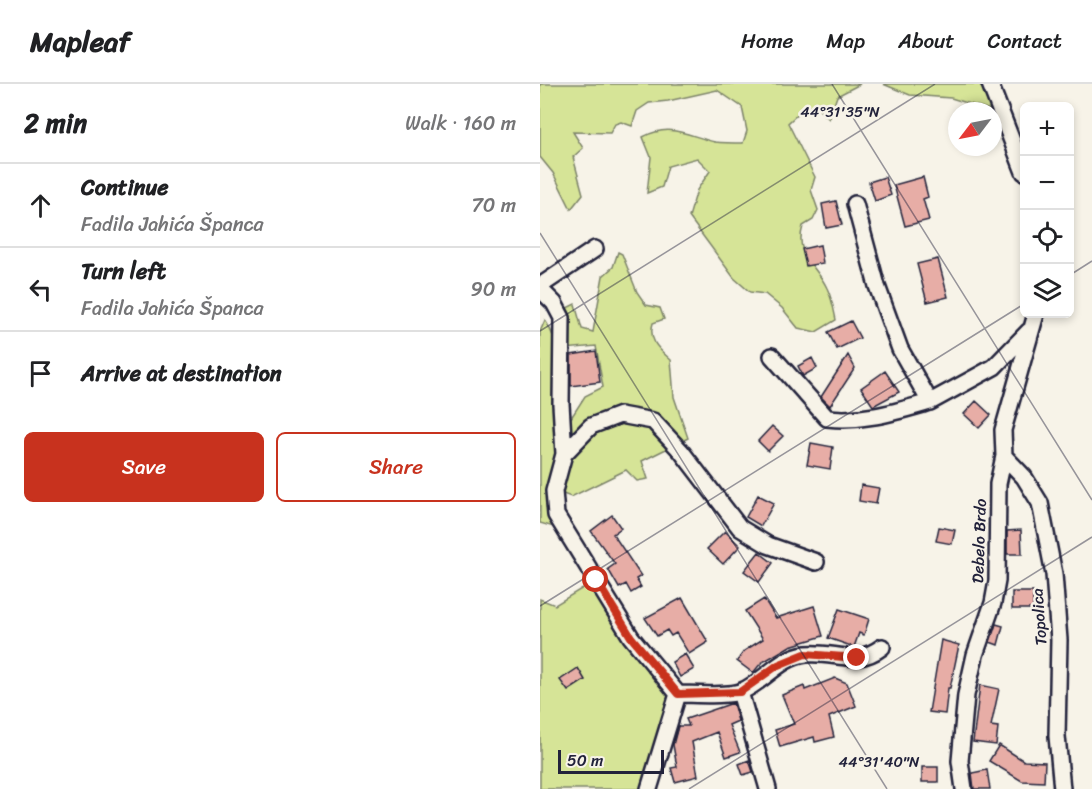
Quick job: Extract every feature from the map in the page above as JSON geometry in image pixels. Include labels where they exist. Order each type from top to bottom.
[{"type":"street","points":[[990,84],[1020,162]]},
{"type":"street","points":[[855,204],[877,286],[900,349],[930,402]]},
{"type":"street","points":[[595,249],[540,287],[554,303],[562,318],[561,404],[564,454],[554,491],[556,515],[631,637],[678,694]]},
{"type":"street","name":"Debelo Brdo","points":[[964,789],[960,761],[961,729],[975,656],[993,603],[997,581],[998,484],[1004,456],[1003,430],[1034,318]]},
{"type":"street","name":"Debelo Brdo","points":[[772,356],[827,418],[852,421],[883,416],[930,402],[994,367],[1030,330]]},
{"type":"street","points":[[564,454],[591,426],[620,415],[653,421],[681,451],[740,528],[768,545],[816,562]]},
{"type":"street","name":"Topolica","points":[[1004,456],[1024,477],[1040,503],[1054,574],[1059,640],[1057,736],[1062,789]]},
{"type":"street","points":[[678,694],[740,692],[778,665],[805,654],[857,658],[871,655],[882,647]]},
{"type":"street","points":[[740,692],[768,789]]},
{"type":"street","points":[[649,789],[678,694]]},
{"type":"green space","points":[[540,84],[860,84],[837,96],[829,119],[815,106],[803,109],[788,123],[815,177],[811,190],[818,210],[813,220],[803,226],[801,245],[827,288],[836,320],[816,332],[798,328],[782,308],[765,294],[750,292],[734,278],[689,217],[697,190],[710,171],[697,158],[668,166],[662,187],[647,193],[651,157],[643,137],[671,130],[715,142],[743,143],[747,131],[742,107],[717,90],[649,103],[637,111],[632,126],[621,122],[615,124],[610,133],[573,132],[583,148],[573,157],[583,194],[571,209],[553,173],[540,157]]},
{"type":"green space","points":[[883,84],[990,84],[992,102],[964,102],[951,98],[910,95]]},
{"type":"green space","points":[[618,252],[622,254],[637,292],[646,305],[660,308],[664,319],[653,323],[653,340],[671,360],[674,397],[688,438],[642,461],[648,479],[637,481],[626,470],[571,497],[555,491],[564,530],[540,523],[540,332],[545,320],[551,331],[557,355],[558,419],[571,418],[585,396],[603,387],[596,346],[565,349],[565,309],[575,304],[582,329],[593,332],[603,276],[613,267]]},
{"type":"green space","points":[[596,580],[678,694],[649,789],[540,789],[540,599],[555,605]]},
{"type":"building","points":[[885,177],[891,195],[875,201],[869,182]]},
{"type":"building","points":[[923,177],[928,197],[923,199],[929,220],[905,226],[894,185]]},
{"type":"building","points":[[836,201],[842,225],[826,228],[822,204]]},
{"type":"building","points":[[820,245],[823,263],[806,266],[802,249]]},
{"type":"building","points":[[938,259],[948,297],[927,302],[917,264]]},
{"type":"building","points":[[851,321],[860,338],[837,349],[828,332]]},
{"type":"building","points":[[596,351],[600,382],[571,386],[571,355]]},
{"type":"building","points":[[848,355],[855,368],[830,406],[821,397]]},
{"type":"building","points":[[812,358],[817,368],[803,376],[798,366]]},
{"type":"building","points":[[885,371],[899,392],[873,406],[861,388]]},
{"type":"building","points":[[976,401],[991,415],[979,428],[964,414]]},
{"type":"building","points":[[772,426],[783,436],[768,451],[758,441]]},
{"type":"building","points":[[811,443],[833,447],[830,469],[807,465]]},
{"type":"building","points":[[861,485],[879,488],[876,504],[859,501]]},
{"type":"building","points":[[758,495],[774,503],[761,526],[746,517]]},
{"type":"building","points":[[612,515],[621,528],[613,534],[641,576],[636,579],[641,587],[631,593],[626,584],[619,588],[608,569],[615,564],[591,531]]},
{"type":"building","points":[[939,527],[955,530],[952,544],[936,541]]},
{"type":"building","points":[[1021,530],[1022,554],[1007,554],[1007,531]]},
{"type":"building","points":[[725,531],[740,546],[723,564],[707,549]]},
{"type":"building","points":[[759,552],[773,563],[759,582],[744,571]]},
{"type":"building","points":[[1012,592],[1033,592],[1033,609],[1012,609]]},
{"type":"building","points":[[682,598],[708,642],[689,654],[676,633],[671,636],[667,630],[657,636],[645,618]]},
{"type":"building","points":[[764,599],[776,618],[814,606],[823,636],[790,646],[761,663],[753,673],[737,661],[744,651],[763,639],[745,611]]},
{"type":"building","points":[[839,609],[869,619],[864,635],[859,633],[854,647],[828,638]]},
{"type":"building","points":[[996,624],[1003,626],[998,645],[990,642]]},
{"type":"building","points":[[941,640],[959,645],[950,688],[948,688],[945,714],[929,712]]},
{"type":"building","points":[[685,654],[694,669],[680,677],[672,662]]},
{"type":"building","points":[[578,668],[585,680],[568,691],[560,680]]},
{"type":"building","points":[[835,678],[847,683],[856,706],[829,717],[834,737],[815,742],[814,737],[780,747],[775,730],[794,724],[782,695],[804,686],[805,690]]},
{"type":"building","points":[[980,685],[999,689],[991,726],[998,727],[996,745],[973,742]]},
{"type":"building","points":[[733,703],[738,721],[729,725],[740,752],[726,757],[717,732],[692,742],[698,776],[675,782],[671,768],[677,767],[673,745],[678,726],[689,726],[686,719]]},
{"type":"building","points":[[999,745],[1024,761],[1045,762],[1044,782],[1022,781],[989,761]]},
{"type":"building","points":[[749,760],[753,772],[743,775],[739,764]]},
{"type":"building","points":[[922,767],[938,767],[938,782],[922,782]]},
{"type":"building","points":[[987,770],[990,789],[974,789],[972,773]]},
{"type":"route","points":[[596,580],[631,637],[678,694],[740,692],[752,686],[778,665],[805,654],[857,658]]}]
